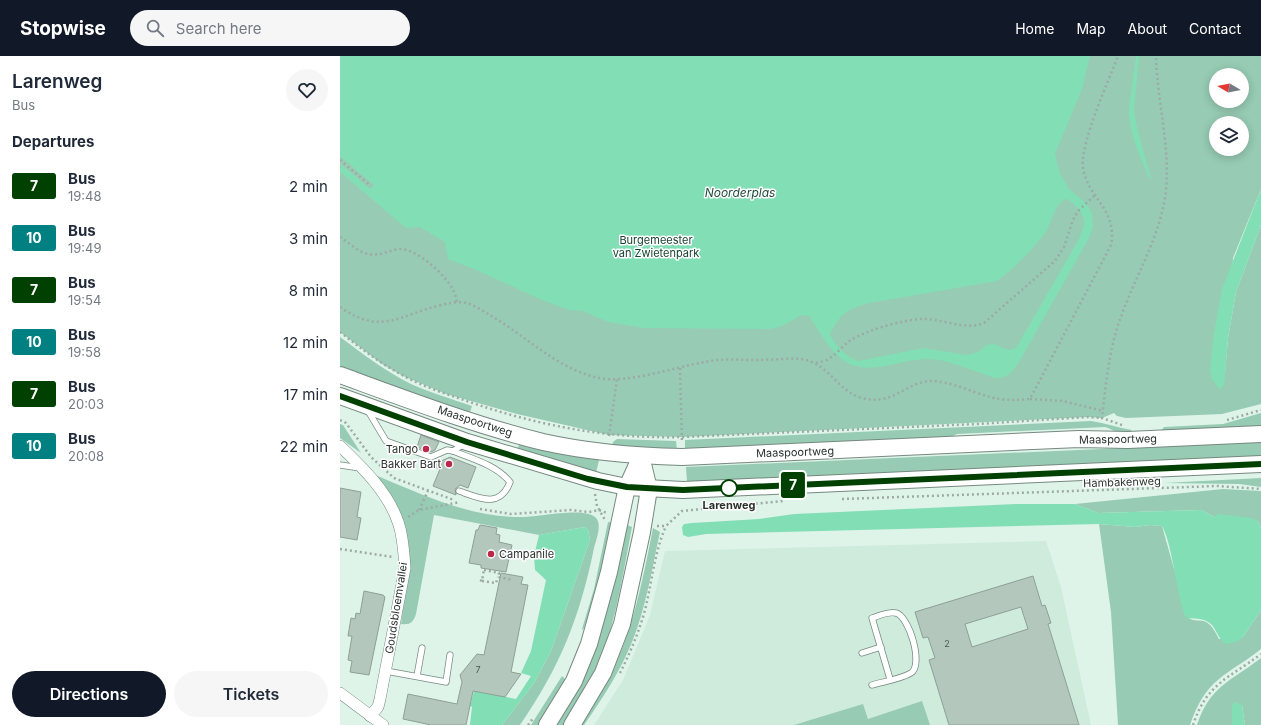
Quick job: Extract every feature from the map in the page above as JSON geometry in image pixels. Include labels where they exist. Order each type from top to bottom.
[{"type":"main road","name":"Maaspoortweg","points":[[340,375],[516,435],[564,446],[605,453],[641,456],[682,457],[1079,439],[1128,440],[1261,434]]},
{"type":"main road","name":"Maaspoortweg","points":[[340,396],[467,442],[588,479],[627,487],[649,489],[706,489],[1261,464]]},
{"type":"main road","points":[[547,725],[574,681],[589,644],[608,572],[627,487],[641,456]]},
{"type":"main road","points":[[572,725],[603,673],[617,640],[642,532],[649,489],[641,456]]},
{"type":"street","name":"Goudsbloemvallei","points":[[340,446],[364,469],[383,493],[398,522],[404,558],[405,568],[386,672],[378,707],[370,716]]},
{"type":"street","points":[[340,693],[383,725]]},
{"type":"lane","points":[[364,404],[386,441],[431,457],[447,450],[493,467],[503,474],[510,482],[506,492],[493,499],[481,499],[459,491]]},
{"type":"lane","points":[[453,452],[467,442]]},
{"type":"lane","points":[[340,465],[364,469]]},
{"type":"lane","points":[[872,685],[911,673],[916,666],[917,657],[907,624],[903,617],[898,613],[890,613],[872,618],[890,679]]},
{"type":"lane","points":[[862,654],[881,647]]},
{"type":"lane","points":[[418,676],[422,648]]},
{"type":"lane","points":[[386,672],[418,676],[446,682],[450,655]]},
{"type":"path","points":[[1030,400],[1111,245],[1113,232],[1111,222],[1084,172],[1083,158],[1097,112],[1118,56]]},
{"type":"path","points":[[1102,418],[1113,341],[1122,314],[1157,230],[1165,198],[1167,176],[1166,153],[1156,56]]},
{"type":"path","points":[[340,161],[371,186]]},
{"type":"path","points":[[816,363],[829,359],[842,346],[852,339],[869,332],[913,320],[934,320],[973,326],[984,323],[1055,261],[1064,247],[1073,220],[1078,211],[1096,196]]},
{"type":"path","points":[[340,237],[367,254],[378,255],[399,249],[420,256],[439,272],[450,285],[454,291],[457,302]]},
{"type":"path","points":[[340,307],[359,318],[377,323],[396,320],[457,302],[468,304],[483,311],[565,365],[599,378],[617,379],[719,360],[800,359],[816,363],[852,395],[864,399],[877,400],[892,397],[913,386],[930,381],[941,382],[992,398],[1010,401],[1063,401],[1103,411]]},
{"type":"path","points":[[340,332],[382,364],[403,376],[446,394],[534,422],[609,435],[682,437],[977,424],[1088,417],[1102,418],[1128,426]]},
{"type":"path","points":[[680,368],[682,437]]},
{"type":"path","points":[[609,435],[617,379]]},
{"type":"path","points":[[1226,420],[1261,410]]},
{"type":"path","name":"Hambakenweg","points":[[835,499],[1217,486],[1261,490]]},
{"type":"path","points":[[419,510],[428,491]]},
{"type":"path","points":[[595,495],[599,510],[606,523]]},
{"type":"path","points":[[655,526],[666,526],[682,511],[698,508],[770,504],[789,500]]},
{"type":"path","points":[[398,522],[419,510],[460,502]]},
{"type":"path","points":[[340,549],[404,558]]},
{"type":"path","points":[[484,569],[499,573],[498,577],[496,583],[481,580],[484,569]]},
{"type":"path","points":[[498,577],[513,580]]},
{"type":"path","points":[[1193,725],[1204,701],[1214,687],[1261,654]]},
{"type":"path","points":[[528,725],[536,713]]},
{"type":"shaded area","points":[[1046,541],[1061,587],[1091,725],[594,725],[623,680],[650,615],[665,551]]},
{"type":"green space","name":"Burgemeester van Zwietenpark","points":[[340,56],[1261,56],[1261,189],[1233,258],[1224,385],[1228,338],[1236,292],[1261,225],[1261,404],[1222,414],[1126,418],[1117,416],[1114,413],[1102,418],[1088,417],[682,437],[609,435],[517,414],[446,394],[403,376],[382,364],[340,332]]},
{"type":"green space","points":[[340,337],[401,379],[434,393],[472,406],[470,412],[433,404],[340,371]]},
{"type":"green space","points":[[1261,413],[1261,428],[1161,431],[1164,427],[1223,424]]},
{"type":"green space","points":[[1091,421],[1132,430],[1123,433],[1105,427],[957,434],[942,441],[685,452],[685,440]]},
{"type":"green space","points":[[340,424],[343,425],[361,453],[340,438]]},
{"type":"green space","points":[[617,439],[676,441],[677,450],[612,450],[613,442]]},
{"type":"green space","points":[[521,441],[600,456],[596,473],[516,451]]},
{"type":"green space","points":[[1261,442],[1261,457],[687,482],[686,467]]},
{"type":"green space","points":[[373,474],[428,497],[484,514],[530,517],[560,513],[581,513],[589,514],[597,520],[599,527],[588,573],[582,597],[567,641],[546,683],[520,725],[502,725],[534,683],[551,651],[590,540],[588,530],[585,527],[539,535],[434,515],[416,614],[411,623],[401,624],[409,565]]},
{"type":"green space","points":[[1261,478],[1261,487],[1239,484],[1164,483]]},
{"type":"green space","points":[[1223,489],[1261,491],[1261,528],[1258,521],[1214,517],[1201,510],[1098,513],[1075,504]]},
{"type":"green space","points":[[608,522],[614,523],[592,618],[588,617],[583,630],[582,629],[594,589]]},
{"type":"green space","points":[[625,524],[632,527],[616,607],[603,654],[591,681],[566,725],[555,725]]},
{"type":"green space","points":[[1099,524],[1135,527],[1150,525],[1162,526],[1185,615],[1190,619],[1210,624],[1219,639],[1243,637],[1261,610],[1261,649],[1227,673],[1210,688],[1196,709],[1190,725],[1118,725],[1111,612]]},
{"type":"green space","points":[[653,528],[660,532],[645,602],[632,642],[616,675],[591,715],[584,725],[576,725],[607,679],[622,649],[644,574]]},
{"type":"green space","points":[[1261,658],[1261,725],[1245,725],[1242,705],[1232,725],[1197,725],[1208,701],[1215,693],[1231,679]]},
{"type":"green space","points":[[562,676],[566,680],[538,725],[531,725]]},
{"type":"green space","points":[[922,701],[930,725],[794,725],[863,704],[868,719]]},
{"type":"water","name":"Noorderplas","points":[[340,56],[1090,56],[1082,89],[1055,154],[1060,174],[1069,189],[1086,203],[1092,213],[1093,227],[1089,238],[1018,364],[1010,374],[998,378],[935,359],[918,359],[879,367],[859,367],[850,364],[832,350],[809,316],[802,315],[782,326],[771,329],[643,328],[608,322],[583,311],[569,310],[542,300],[474,269],[448,259],[445,242],[420,227],[406,228],[340,172],[341,164],[370,189],[374,185],[340,156]],"holes":[[[1065,199],[1074,204],[1083,216],[1084,224],[1082,231],[1079,239],[1016,348],[1008,350],[994,344],[986,345],[978,352],[967,355],[923,348],[859,361],[846,354],[838,347],[832,338],[830,334],[841,317],[845,313],[861,305],[997,281],[1035,246],[1048,228],[1058,206]]]},
{"type":"water","points":[[1136,56],[1139,56],[1134,110],[1151,179],[1149,178],[1136,144],[1129,117]]},
{"type":"water","points":[[1261,189],[1261,225],[1236,292],[1228,338],[1224,385],[1220,390],[1212,379],[1210,370],[1214,333],[1222,289]]},
{"type":"water","points":[[1016,504],[1075,504],[1098,513],[1201,510],[1214,517],[1218,514],[1251,518],[1258,521],[1261,528],[1261,610],[1243,637],[1236,642],[1227,644],[1223,642],[1210,623],[1202,619],[1187,618],[1181,602],[1166,535],[1162,526],[1150,525],[1135,527],[1099,524],[706,534],[688,537],[683,535],[682,527],[684,524],[692,523],[759,519],[794,514]]},
{"type":"water","points":[[585,527],[588,530],[590,540],[551,651],[534,683],[502,725],[470,725],[472,707],[470,706],[474,691],[516,699],[531,676],[521,673],[531,651],[546,580],[535,570],[534,556],[539,535]]},
{"type":"water","points":[[1237,702],[1242,705],[1245,725],[1232,725],[1232,704]]},
{"type":"building","points":[[421,435],[439,442],[435,450],[431,452],[417,447]]},
{"type":"building","points":[[450,457],[476,467],[468,488],[460,485],[455,489],[456,495],[433,486],[440,469],[430,466]]},
{"type":"building","points":[[340,488],[361,492],[357,517],[361,518],[357,540],[340,537]]},
{"type":"building","name":"Campanile","points":[[480,525],[497,528],[496,534],[500,535],[499,542],[512,545],[506,572],[481,568],[481,565],[469,563],[476,530],[478,530]]},
{"type":"building","points":[[501,573],[523,577],[521,584],[528,585],[511,672],[521,674],[505,697],[473,691],[466,725],[431,725],[403,719],[408,694],[457,704],[462,682],[460,675],[477,654],[484,655]]},
{"type":"building","points":[[1033,576],[1042,606],[1045,605],[1051,623],[1048,624],[1079,725],[949,725],[929,660],[935,658],[928,637],[923,638],[915,612]],"holes":[[[1021,607],[1028,629],[972,647],[965,624]]]},
{"type":"building","points":[[364,591],[383,595],[385,597],[369,675],[350,672],[352,661],[348,660],[352,636],[348,636],[351,618],[355,619],[356,613],[360,614]]},
{"type":"bus line","name":"7","points":[[340,396],[498,452],[598,481],[627,487],[649,489],[683,490],[1261,464]]},
{"type":"place","name":"Tango","points":[[426,449]]},
{"type":"place","name":"Bakker Bart","points":[[449,464]]},
{"type":"place","name":"Larenweg","points":[[729,488]]},
{"type":"place","name":"Campanile","points":[[491,554]]}]
